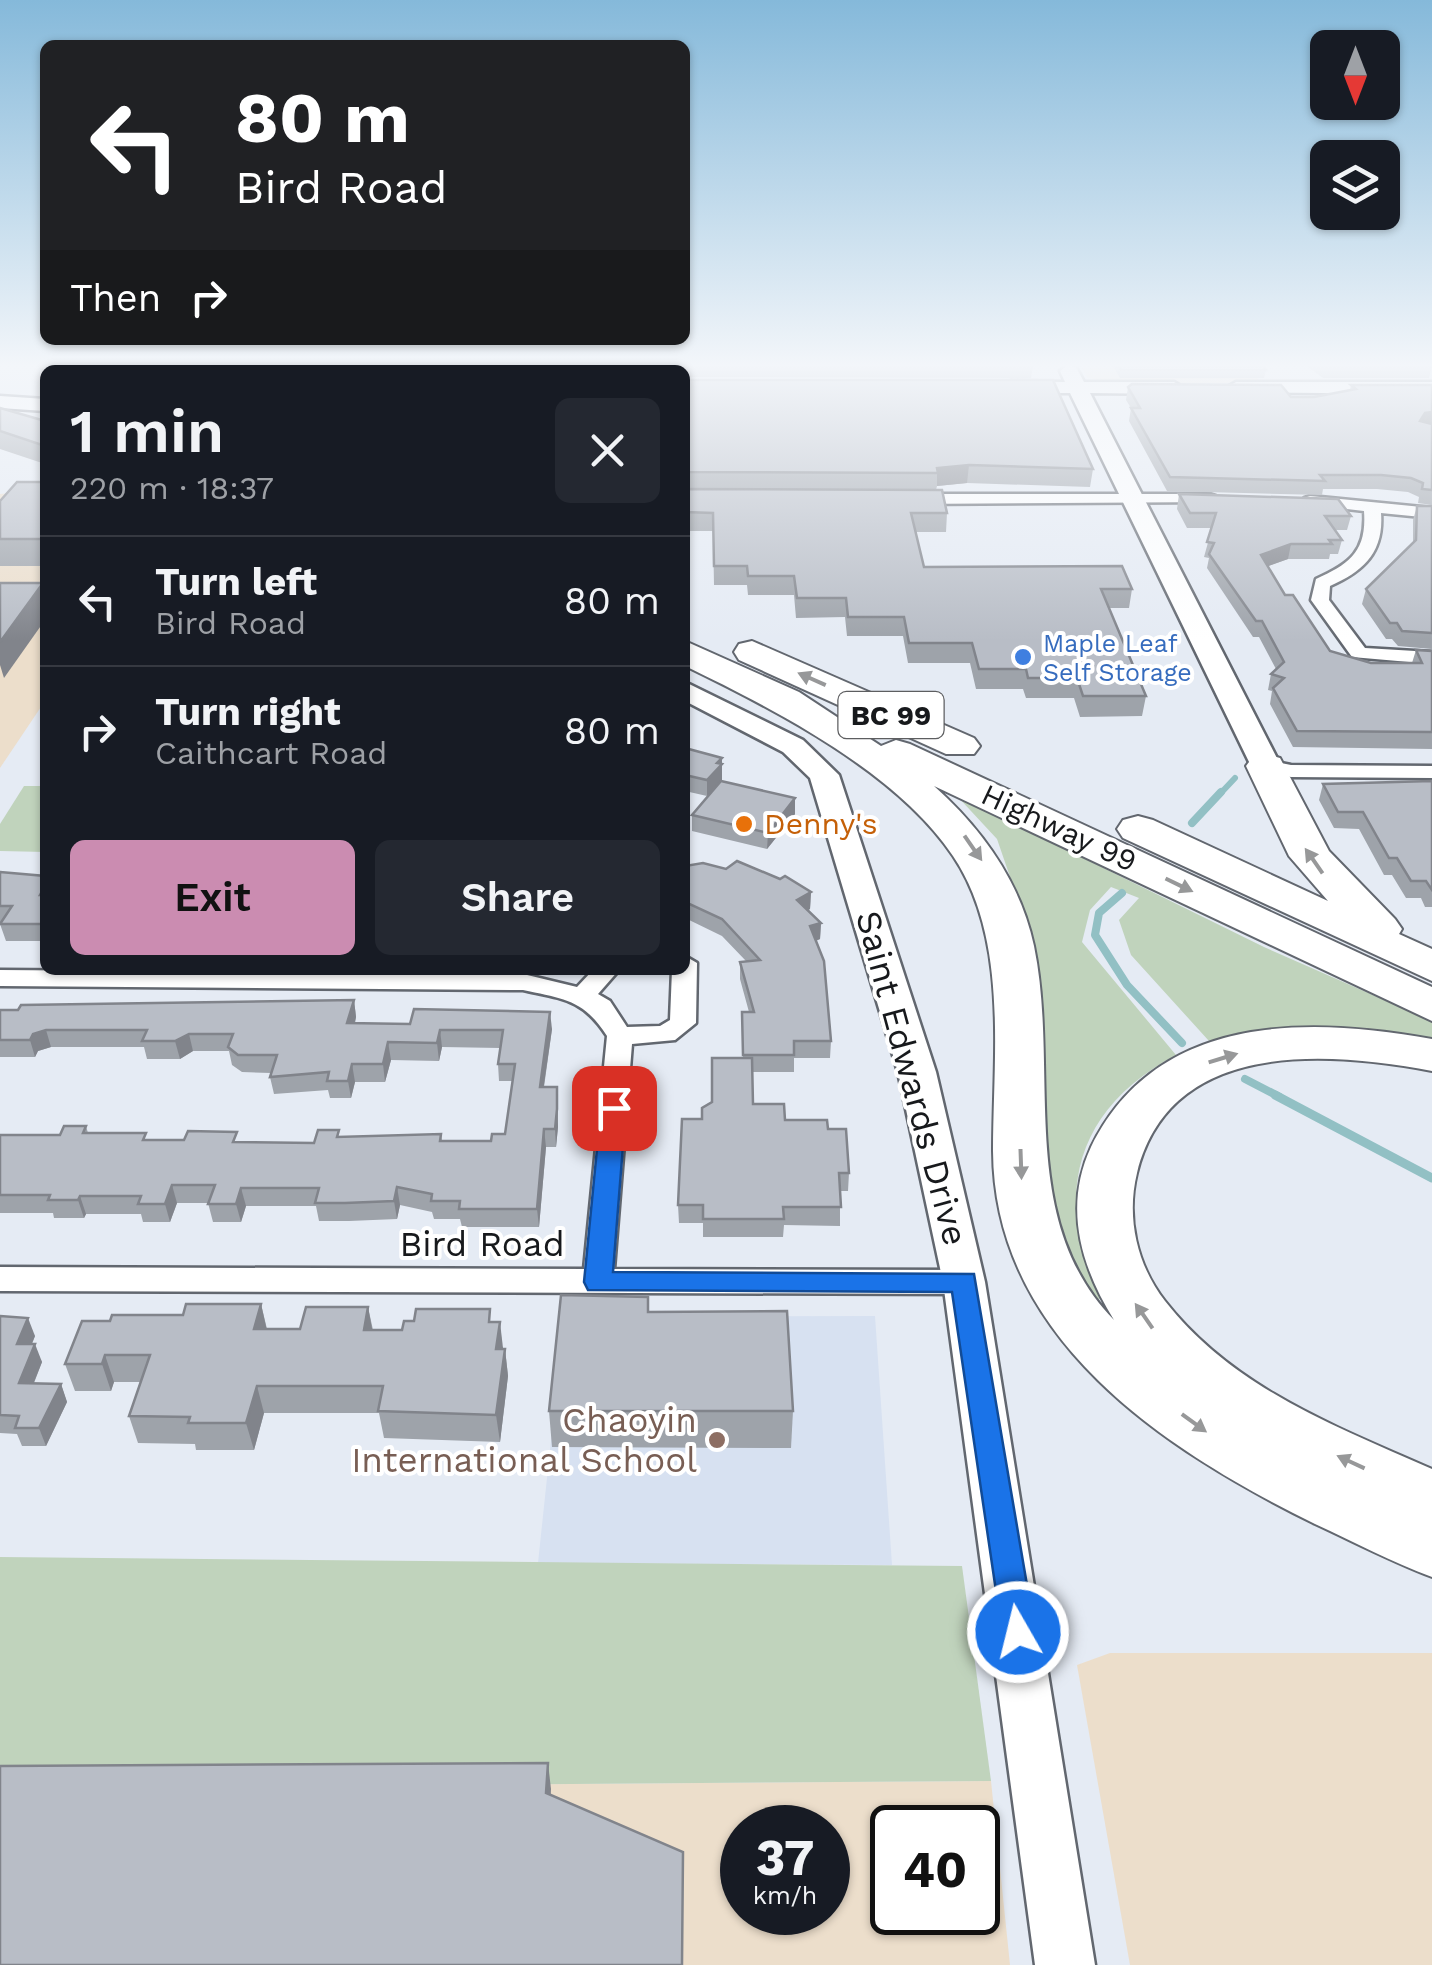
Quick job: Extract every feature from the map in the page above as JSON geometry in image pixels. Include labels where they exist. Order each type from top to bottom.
[{"type":"highway","name":"Highway 99","points":[[690,631],[1420,961]]},
{"type":"highway","name":"Highway 99","points":[[690,632],[756,686],[1432,1006]]},
{"type":"highway","points":[[756,686],[924,796],[958,827],[983,861],[1005,916],[1011,946],[1025,1204],[1046,1270],[1090,1335],[1158,1397],[1213,1436],[1300,1485],[1432,1547]]},
{"type":"highway","points":[[1266,766],[1310,856],[1420,961]]},
{"type":"highway","points":[[1432,1055],[1380,1045],[1297,1044],[1238,1053],[1192,1067],[1158,1090],[1126,1130],[1110,1162],[1104,1213],[1116,1272],[1156,1333],[1180,1360],[1271,1422],[1432,1499]]},
{"type":"main road","points":[[1112,457],[1266,766]]},
{"type":"main road","name":"Saint Edwards Drive","points":[[690,693],[792,746],[824,775],[918,1072],[964,1282],[1065,1965]]},
{"type":"street","points":[[894,499],[1231,499]]},
{"type":"street","points":[[1296,500],[1432,513]]},
{"type":"street","points":[[1372,505],[1376,536],[1373,548],[1344,574],[1322,583],[1320,600],[1359,653],[1432,658]]},
{"type":"street","points":[[1266,766],[1291,771],[1432,772]]},
{"type":"street","points":[[583,996],[602,975]]},
{"type":"street","points":[[620,1036],[666,1034],[683,1023],[685,975]]},
{"type":"street","points":[[0,978],[486,979],[583,996],[601,1006],[620,1036],[598,1282]]},
{"type":"street","name":"Bird Road","points":[[0,1279],[964,1282]]},
{"type":"shaded area","points":[[40,490],[40,708],[0,768],[0,494]]},
{"type":"shaded area","name":"Chaoyin International School","points":[[875,1316],[892,1565],[538,1563],[564,1317]]},
{"type":"shaded area","points":[[1110,1653],[1432,1653],[1432,1965],[1130,1965],[1077,1665]]},
{"type":"shaded area","points":[[991,1781],[993,1805],[870,1805],[870,1935],[1000,1935],[1000,1868],[1010,1965],[0,1965],[0,1788]]},
{"type":"green space","points":[[24,786],[40,786],[40,852],[0,851],[0,824]]},
{"type":"green space","points":[[957,796],[1264,947],[1432,1021],[1432,1043],[1238,1036],[1209,1041],[1131,955],[1119,920],[1139,898],[1111,887],[1090,910],[1082,942],[1176,1055],[1141,1077],[1114,1102],[1094,1130],[1082,1160],[1076,1193],[1079,1227],[1088,1263],[1105,1300],[1092,1298],[1054,1227],[1028,929],[997,839]]},
{"type":"green space","points":[[0,1557],[962,1566],[991,1781],[0,1788]]},
{"type":"building","points":[[690,457],[1087,457],[1093,469],[969,465],[937,468],[938,473],[690,472]]},
{"type":"building","points":[[1159,457],[1432,457],[1432,490],[1422,489],[1423,483],[1411,478],[1381,475],[1320,475],[1325,481],[1170,477]]},
{"type":"building","points":[[17,482],[40,482],[40,539],[0,539],[0,501]]},
{"type":"building","points":[[690,489],[942,490],[947,513],[911,513],[924,567],[1122,566],[1132,589],[1101,589],[1146,696],[1083,696],[1077,678],[1028,678],[1026,669],[979,669],[972,643],[909,643],[904,617],[848,617],[846,598],[797,598],[794,576],[748,576],[747,566],[714,566],[713,513],[690,512]]},
{"type":"building","points":[[1179,494],[1338,499],[1351,516],[1325,516],[1342,540],[1329,540],[1332,544],[1291,544],[1261,555],[1285,595],[1293,595],[1330,651],[1371,663],[1422,663],[1416,650],[1432,651],[1432,732],[1297,731],[1273,688],[1284,678],[1271,674],[1284,662],[1262,621],[1256,621],[1209,554],[1214,543],[1207,542],[1216,513],[1190,513]]},
{"type":"building","points":[[1417,506],[1432,506],[1432,633],[1402,631],[1397,623],[1390,623],[1366,589],[1416,540]]},
{"type":"building","points":[[0,583],[40,583],[40,587],[0,642]]},
{"type":"building","points":[[690,749],[722,758],[717,763],[722,764],[707,780],[690,776]]},
{"type":"building","points":[[721,781],[795,798],[768,833],[692,815]]},
{"type":"building","points":[[1432,781],[1432,890],[1426,881],[1411,881],[1397,858],[1389,858],[1363,812],[1338,812],[1323,784]]},
{"type":"building","points":[[737,861],[780,879],[785,876],[811,892],[797,900],[821,923],[810,926],[824,961],[831,1041],[794,1041],[794,1055],[743,1055],[742,1012],[754,1012],[740,962],[760,960],[722,919],[690,904],[690,865],[703,863],[726,869]]},
{"type":"building","points":[[0,872],[40,876],[40,924],[0,924],[12,906],[0,906]]},
{"type":"building","points":[[354,1000],[347,1023],[410,1024],[414,1009],[550,1012],[540,1087],[557,1087],[557,1109],[555,1129],[544,1129],[537,1209],[459,1209],[460,1201],[431,1201],[432,1194],[397,1187],[394,1201],[345,1203],[315,1203],[319,1188],[241,1188],[236,1204],[208,1204],[215,1185],[172,1185],[165,1204],[138,1204],[141,1196],[48,1200],[50,1195],[0,1195],[0,1135],[60,1135],[64,1126],[86,1126],[83,1133],[146,1133],[143,1140],[184,1140],[188,1131],[237,1132],[233,1142],[314,1143],[318,1130],[339,1130],[337,1137],[441,1134],[440,1141],[491,1141],[492,1134],[505,1134],[515,1064],[498,1064],[503,1030],[440,1030],[437,1043],[388,1042],[383,1064],[352,1064],[348,1081],[327,1081],[329,1072],[270,1077],[277,1055],[238,1055],[228,1047],[233,1034],[189,1034],[175,1041],[142,1041],[147,1030],[46,1030],[33,1034],[30,1040],[0,1040],[0,1010],[18,1010],[21,1005]]},
{"type":"building","points":[[712,1058],[752,1058],[753,1104],[784,1104],[785,1120],[827,1120],[828,1129],[846,1129],[849,1173],[839,1173],[841,1207],[783,1207],[784,1219],[703,1219],[703,1205],[678,1205],[682,1119],[702,1119],[702,1108],[712,1102]]},
{"type":"building","points":[[561,1295],[648,1297],[648,1312],[787,1311],[793,1411],[549,1411]]},
{"type":"building","points":[[186,1304],[261,1304],[254,1329],[300,1329],[306,1307],[368,1307],[364,1330],[402,1330],[404,1321],[414,1321],[416,1309],[490,1309],[489,1322],[500,1322],[496,1349],[505,1349],[496,1415],[378,1411],[383,1386],[257,1386],[246,1423],[188,1423],[190,1417],[129,1416],[150,1355],[105,1355],[102,1364],[65,1364],[82,1321],[110,1321],[112,1315],[183,1315]]},
{"type":"building","points":[[0,1316],[28,1318],[17,1344],[35,1344],[19,1383],[61,1384],[39,1428],[15,1428],[19,1416],[0,1415]]},
{"type":"building","points":[[548,1763],[546,1793],[683,1852],[682,1965],[0,1965],[0,1766]]},
{"type":"waterway","points":[[1219,795],[1235,778]]},
{"type":"waterway","points":[[1192,823],[1221,792]]},
{"type":"waterway","points":[[1122,893],[1099,913],[1095,935],[1127,985],[1182,1043]]},
{"type":"waterway","points":[[1245,1079],[1280,1097]]},
{"type":"waterway","points":[[1275,1095],[1432,1178]]},
{"type":"place","name":"Maple Leaf Self Storage","points":[[1023,657]]},
{"type":"place","name":"Denny's","points":[[744,824]]},
{"type":"place","name":"Chaoyin International School","points":[[717,1440]]},
{"type":"route","points":[[614,1108],[598,1282],[964,1282],[1018,1632]]}]
